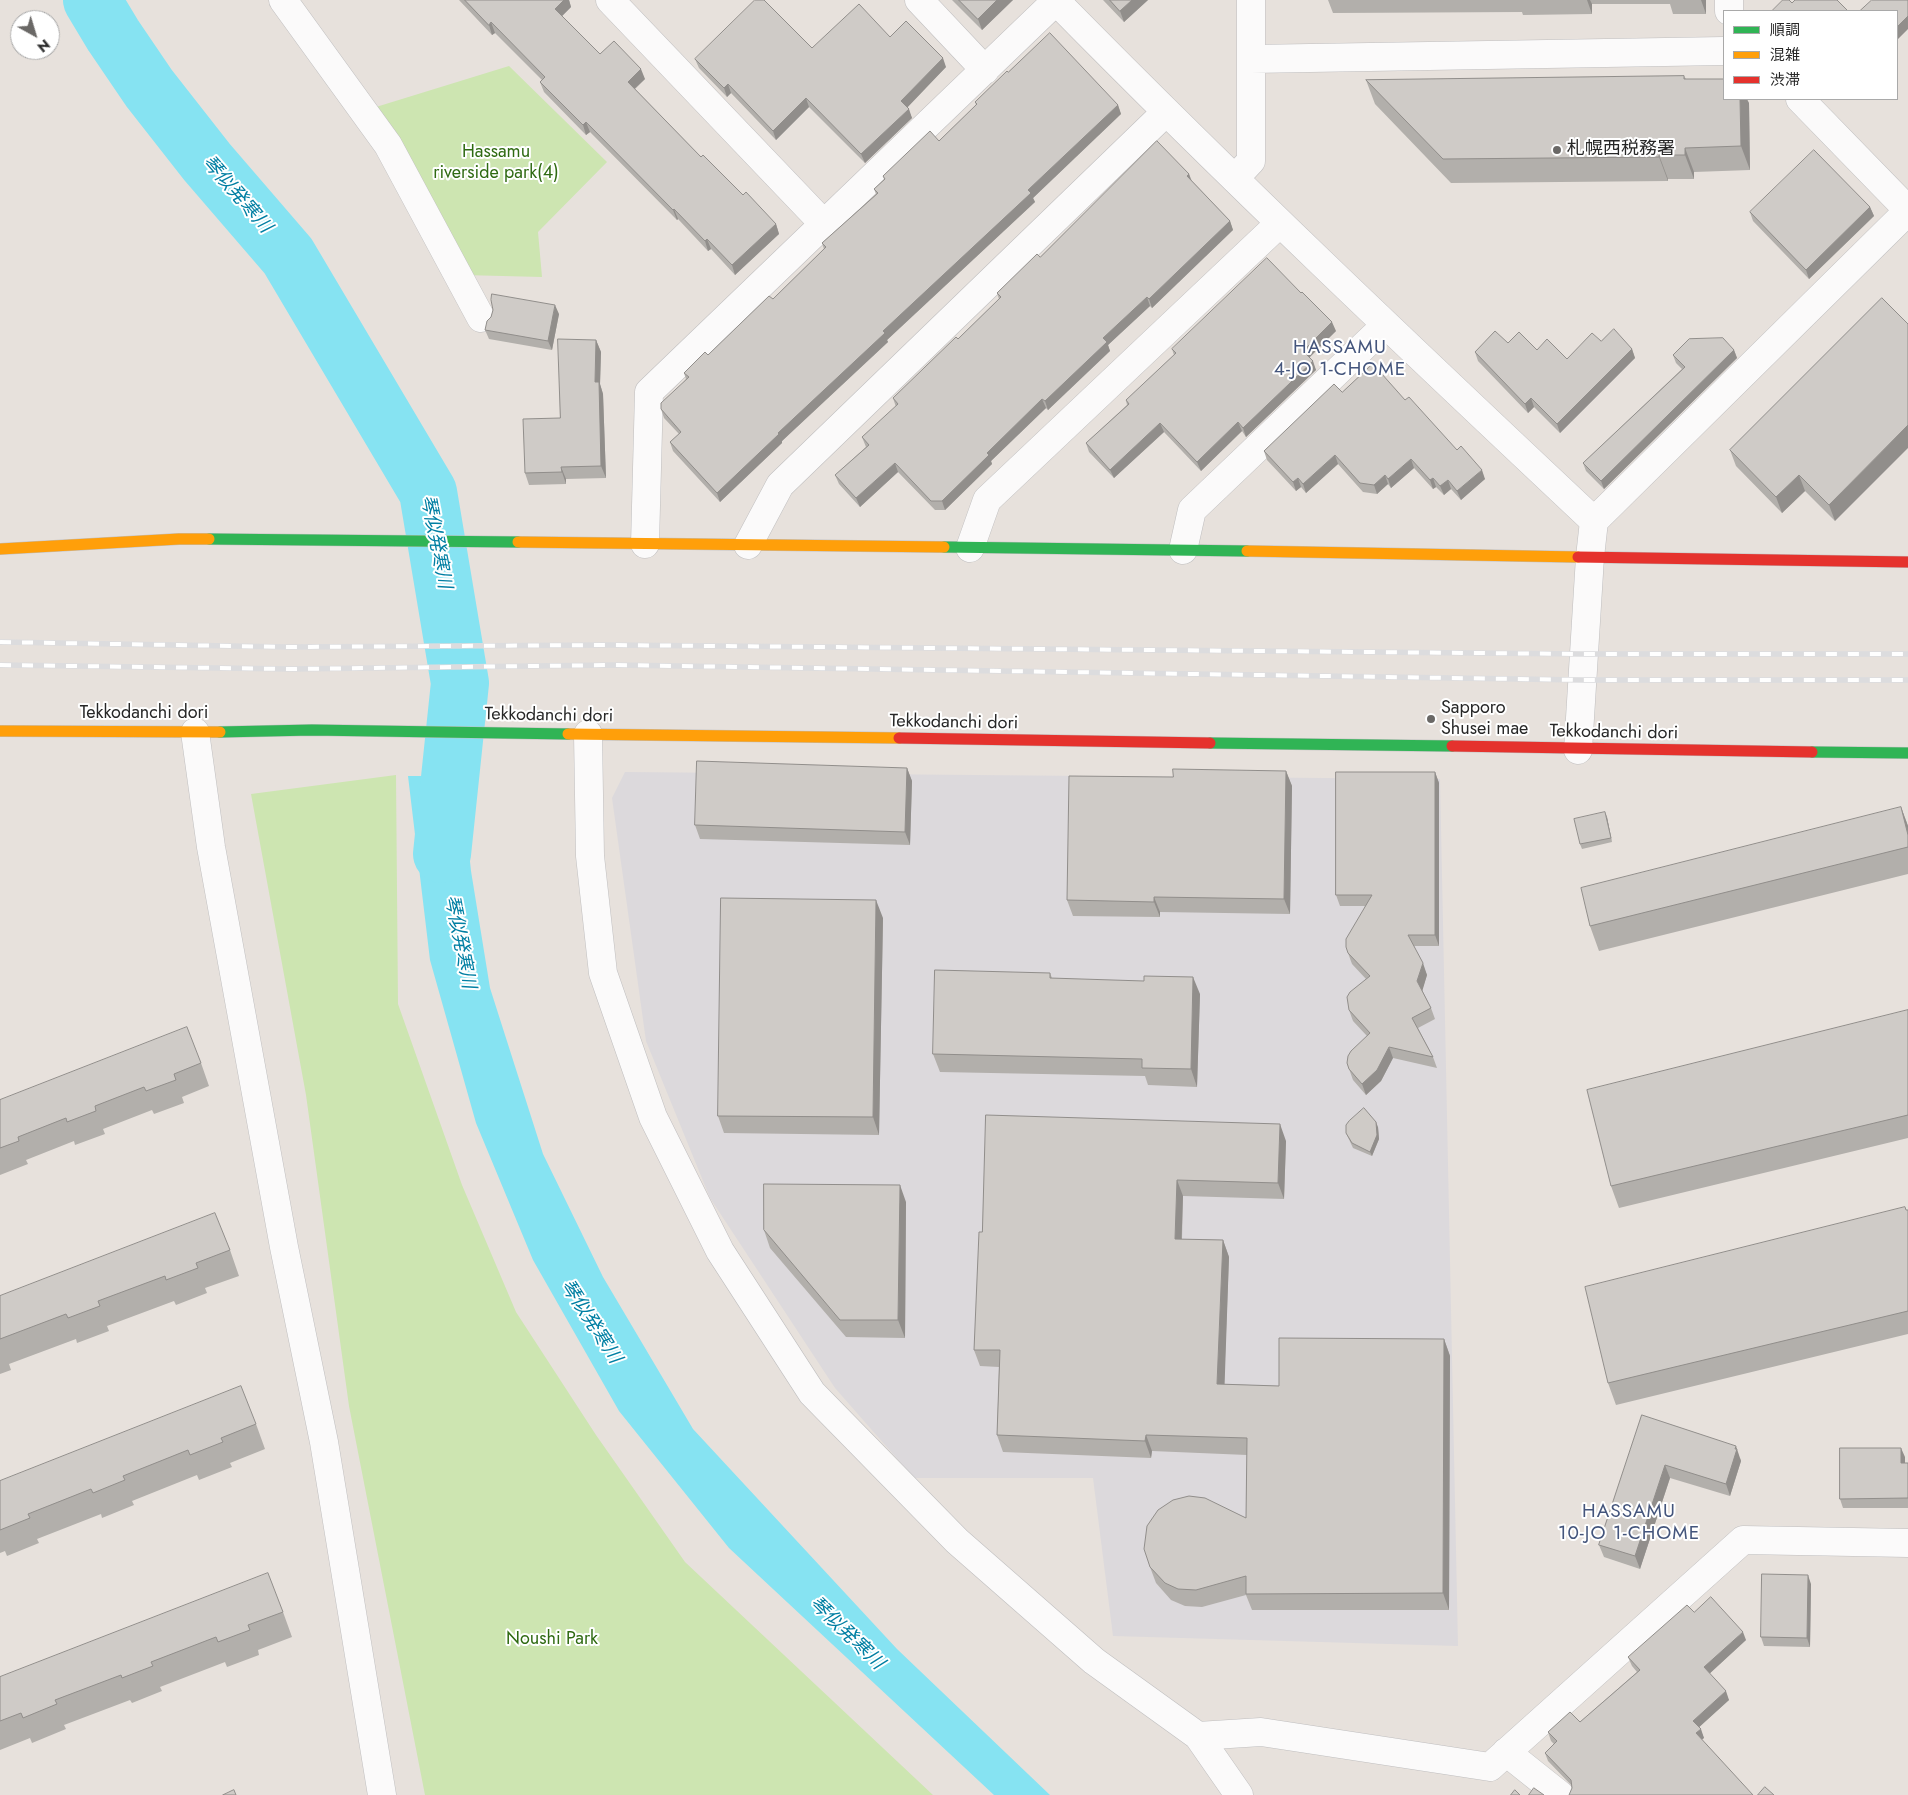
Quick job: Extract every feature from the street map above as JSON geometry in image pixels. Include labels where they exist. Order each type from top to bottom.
[{"type":"street","points":[[283,0],[388,145],[481,318]]},
{"type":"street","points":[[610,0],[824,224]]},
{"type":"street","points":[[919,0],[985,70]]},
{"type":"street","points":[[646,544],[649,392],[1057,0],[1166,112],[1280,223],[1594,521]]},
{"type":"street","points":[[1235,178],[1251,161],[1251,0]]},
{"type":"street","points":[[1251,59],[1723,51]]},
{"type":"street","points":[[1578,750],[1594,521],[1908,210],[1801,100]]},
{"type":"street","points":[[748,545],[780,485],[1166,112]]},
{"type":"street","points":[[970,548],[987,500],[1280,223]]},
{"type":"street","points":[[1182,550],[1192,510],[1386,325]]},
{"type":"street","points":[[0,549],[180,539],[1182,550],[1908,562]]},
{"type":"street","name":"Tekkodanchi dori","points":[[0,731],[195,732],[312,730],[1578,750],[1908,753]]},
{"type":"street","points":[[195,732],[211,847],[284,1247],[324,1442],[382,1795]]},
{"type":"street","points":[[588,734],[590,856],[603,973],[653,1117],[720,1251],[812,1393],[958,1541],[1094,1662],[1198,1736],[1239,1795]]},
{"type":"street","points":[[1198,1736],[1261,1732],[1490,1767],[1743,1540],[1908,1543]]},
{"type":"street","points":[[1506,1752],[1560,1795]]},
{"type":"shaded area","points":[[625,772],[1440,779],[1458,1646],[1113,1636],[1093,1478],[914,1478],[835,1388],[710,1198],[646,1041],[612,798]]},
{"type":"green space","name":"Hassamu riverside park(4)","points":[[509,66],[607,162],[538,232],[542,277],[463,275],[376,107]]},
{"type":"green space","name":"Noushi Park","points":[[396,775],[398,1004],[462,1185],[516,1312],[596,1435],[685,1562],[933,1795],[425,1795],[349,1406],[306,1095],[251,794]]},
{"type":"water","points":[[408,776],[461,776],[471,871],[490,988],[543,1154],[603,1277],[693,1429],[897,1649],[1050,1795],[994,1795],[729,1548],[619,1411],[533,1260],[476,1123],[430,960]]},
{"type":"building","points":[[465,0],[564,0],[555,9],[600,54],[614,41],[641,69],[628,82],[701,157],[703,155],[743,195],[746,192],[776,224],[732,265],[707,239],[705,241],[673,210],[586,122],[583,125],[540,82],[545,77],[491,22],[489,25]]},
{"type":"building","points":[[755,0],[764,0],[812,48],[859,4],[890,37],[906,21],[943,58],[901,101],[909,109],[861,154],[806,98],[773,131],[728,84],[724,88],[695,59]]},
{"type":"building","points":[[959,0],[997,0],[978,19]]},
{"type":"building","points":[[1110,0],[1132,0],[1120,11]]},
{"type":"building","points":[[1783,0],[1789,0],[1792,3],[1795,0],[1837,0],[1847,10],[1773,10]]},
{"type":"building","points":[[1872,0],[1908,0],[1908,16],[1898,26],[1898,10],[1861,10]]},
{"type":"building","points":[[1050,33],[1118,105],[1028,190],[1031,193],[883,331],[885,333],[717,493],[670,442],[681,432],[661,409],[661,403],[689,377],[684,373],[705,352],[708,355],[769,296],[773,299],[826,247],[822,243],[878,193],[874,189],[885,179],[883,176],[930,131],[939,141],[977,104],[975,102]]},
{"type":"building","points":[[1684,76],[1684,79],[1723,79],[1723,100],[1740,100],[1741,146],[1685,148],[1685,155],[1659,155],[1659,157],[1443,159],[1366,80]]},
{"type":"building","points":[[1157,141],[1230,221],[1149,299],[1147,297],[1103,338],[1107,342],[1045,401],[1042,399],[942,501],[931,501],[895,463],[856,498],[835,475],[869,445],[862,437],[898,404],[893,398],[956,337],[958,339],[1001,297],[997,293],[1037,254],[1040,257]]},
{"type":"building","points":[[1814,150],[1870,207],[1806,270],[1750,212]]},
{"type":"building","points":[[1267,258],[1332,322],[1303,351],[1313,361],[1243,428],[1238,422],[1197,462],[1160,423],[1110,470],[1086,443],[1129,404],[1126,400],[1176,353],[1172,349]]},
{"type":"building","points":[[492,294],[555,305],[548,341],[485,330],[493,310]]},
{"type":"building","points":[[1882,298],[1908,324],[1908,425],[1829,505],[1799,475],[1776,497],[1730,450]]},
{"type":"building","points":[[1614,329],[1632,349],[1557,424],[1531,398],[1525,404],[1475,352],[1495,331],[1508,343],[1519,332],[1537,350],[1547,339],[1567,359],[1592,333],[1601,341]]},
{"type":"building","points":[[1723,338],[1734,350],[1601,481],[1583,463],[1685,367],[1673,355],[1689,339]]},
{"type":"building","points":[[558,339],[596,340],[595,382],[599,382],[601,466],[561,467],[562,472],[525,473],[523,419],[560,418]]},
{"type":"building","points":[[1373,364],[1405,400],[1409,397],[1457,450],[1461,446],[1482,470],[1457,491],[1448,480],[1440,486],[1433,478],[1430,480],[1411,459],[1388,479],[1385,475],[1374,485],[1360,483],[1335,455],[1303,484],[1298,478],[1293,482],[1264,451],[1334,384],[1342,392]]},
{"type":"building","points":[[697,761],[907,768],[905,832],[695,825]]},
{"type":"building","points":[[1173,769],[1286,771],[1284,899],[1154,897],[1154,902],[1067,900],[1069,776],[1173,777]]},
{"type":"building","points":[[1336,772],[1435,772],[1435,935],[1408,935],[1423,963],[1417,981],[1431,1008],[1412,1018],[1433,1057],[1389,1047],[1377,1070],[1362,1084],[1349,1069],[1347,1063],[1348,1056],[1370,1033],[1349,1010],[1347,997],[1350,992],[1370,976],[1348,953],[1346,939],[1372,895],[1336,895]]},
{"type":"building","points":[[1901,807],[1908,835],[1908,847],[1590,926],[1581,888]]},
{"type":"building","points":[[1605,812],[1611,838],[1580,844],[1574,819]]},
{"type":"building","points":[[721,898],[876,900],[873,1117],[718,1116]]},
{"type":"building","points":[[935,970],[1050,973],[1050,978],[1144,981],[1144,976],[1193,977],[1191,1069],[1142,1068],[1142,1059],[933,1054]]},
{"type":"building","points":[[1908,1010],[1908,1115],[1611,1186],[1587,1090]]},
{"type":"building","points":[[187,1027],[201,1063],[174,1074],[176,1080],[146,1091],[144,1087],[95,1106],[96,1111],[67,1122],[66,1118],[18,1137],[19,1141],[0,1148],[0,1100]]},
{"type":"building","points":[[1364,1108],[1376,1122],[1377,1135],[1370,1152],[1352,1143],[1346,1133],[1346,1125]]},
{"type":"building","points":[[986,1115],[1280,1124],[1278,1183],[1177,1180],[1175,1239],[1223,1240],[1217,1384],[1279,1386],[1279,1338],[1444,1339],[1443,1593],[1246,1594],[1246,1576],[1196,1590],[1178,1589],[1165,1583],[1150,1567],[1144,1549],[1147,1526],[1158,1510],[1173,1500],[1189,1496],[1205,1498],[1246,1518],[1247,1438],[1146,1435],[1145,1441],[997,1435],[1000,1350],[974,1350],[979,1232],[982,1232]]},
{"type":"building","points":[[764,1184],[900,1185],[898,1320],[840,1320],[764,1230]]},
{"type":"building","points":[[1905,1207],[1908,1210],[1908,1311],[1608,1383],[1585,1287]]},
{"type":"building","points":[[215,1213],[230,1250],[196,1263],[198,1268],[166,1280],[165,1276],[98,1301],[100,1306],[68,1318],[66,1314],[0,1339],[0,1296]]},
{"type":"building","points":[[241,1386],[256,1424],[221,1438],[223,1442],[190,1455],[188,1450],[123,1476],[125,1480],[93,1493],[91,1489],[28,1514],[30,1518],[0,1530],[0,1481]]},
{"type":"building","points":[[1642,1415],[1736,1446],[1735,1449],[1737,1449],[1726,1484],[1665,1465],[1635,1556],[1599,1545]]},
{"type":"building","points":[[1840,1448],[1901,1448],[1901,1463],[1908,1463],[1908,1498],[1840,1499]]},
{"type":"building","points":[[268,1573],[283,1612],[248,1625],[250,1630],[218,1642],[216,1637],[151,1662],[153,1666],[122,1678],[121,1675],[55,1700],[57,1704],[23,1718],[21,1713],[0,1721],[0,1677]]},
{"type":"building","points":[[1762,1574],[1808,1575],[1807,1638],[1761,1637]]},
{"type":"building","points":[[1711,1597],[1743,1632],[1704,1667],[1726,1691],[1693,1721],[1701,1729],[1696,1733],[1753,1795],[1569,1795],[1572,1788],[1571,1780],[1545,1753],[1557,1741],[1548,1732],[1570,1712],[1580,1722],[1640,1670],[1628,1657],[1687,1605],[1694,1612]]},
{"type":"building","points":[[1765,1787],[1774,1795],[1758,1795]]},
{"type":"building","points":[[1534,1788],[1544,1795],[1529,1795]]},
{"type":"building","points":[[234,1790],[236,1795],[223,1795]]},
{"type":"building","points":[[1515,1790],[1520,1795],[1511,1795]]},
{"type":"waterway","name":"琴似発寒川","points":[[92,0],[149,88],[207,162],[288,256],[428,492],[460,683],[442,854]]},
{"type":"railway","points":[[0,642],[289,647],[607,645],[1583,654],[1908,654]]},
{"type":"railway","points":[[0,665],[291,669],[614,665],[1582,680],[1908,680]]},
{"type":"traffic: fast","points":[[209,539],[518,542]]},
{"type":"traffic: fast","points":[[944,547],[1247,551]]},
{"type":"traffic: fast","points":[[220,732],[312,730],[568,734]]},
{"type":"traffic: fast","points":[[1210,743],[1452,746]]},
{"type":"traffic: fast","points":[[1812,752],[1908,753]]},
{"type":"traffic: slow","points":[[0,549],[209,539]]},
{"type":"traffic: slow","points":[[518,542],[944,547]]},
{"type":"traffic: slow","points":[[1247,551],[1578,557]]},
{"type":"traffic: slow","points":[[0,731],[220,732]]},
{"type":"traffic: slow","points":[[568,734],[899,738]]},
{"type":"traffic: jam","points":[[1578,557],[1908,562]]},
{"type":"traffic: jam","points":[[899,738],[1210,743]]},
{"type":"traffic: jam","points":[[1452,746],[1812,752]]},
{"type":"place","name":"札幌西税務署","points":[[1557,150]]},
{"type":"place","name":"Sapporo Shusei mae","points":[[1431,719]]},
{"type":"district","name":"HASSAMU 4-JO 1-CHOME","points":[[1340,359]]},
{"type":"district","name":"HASSAMU 10-JO 1-CHOME","points":[[1629,1523]]}]
